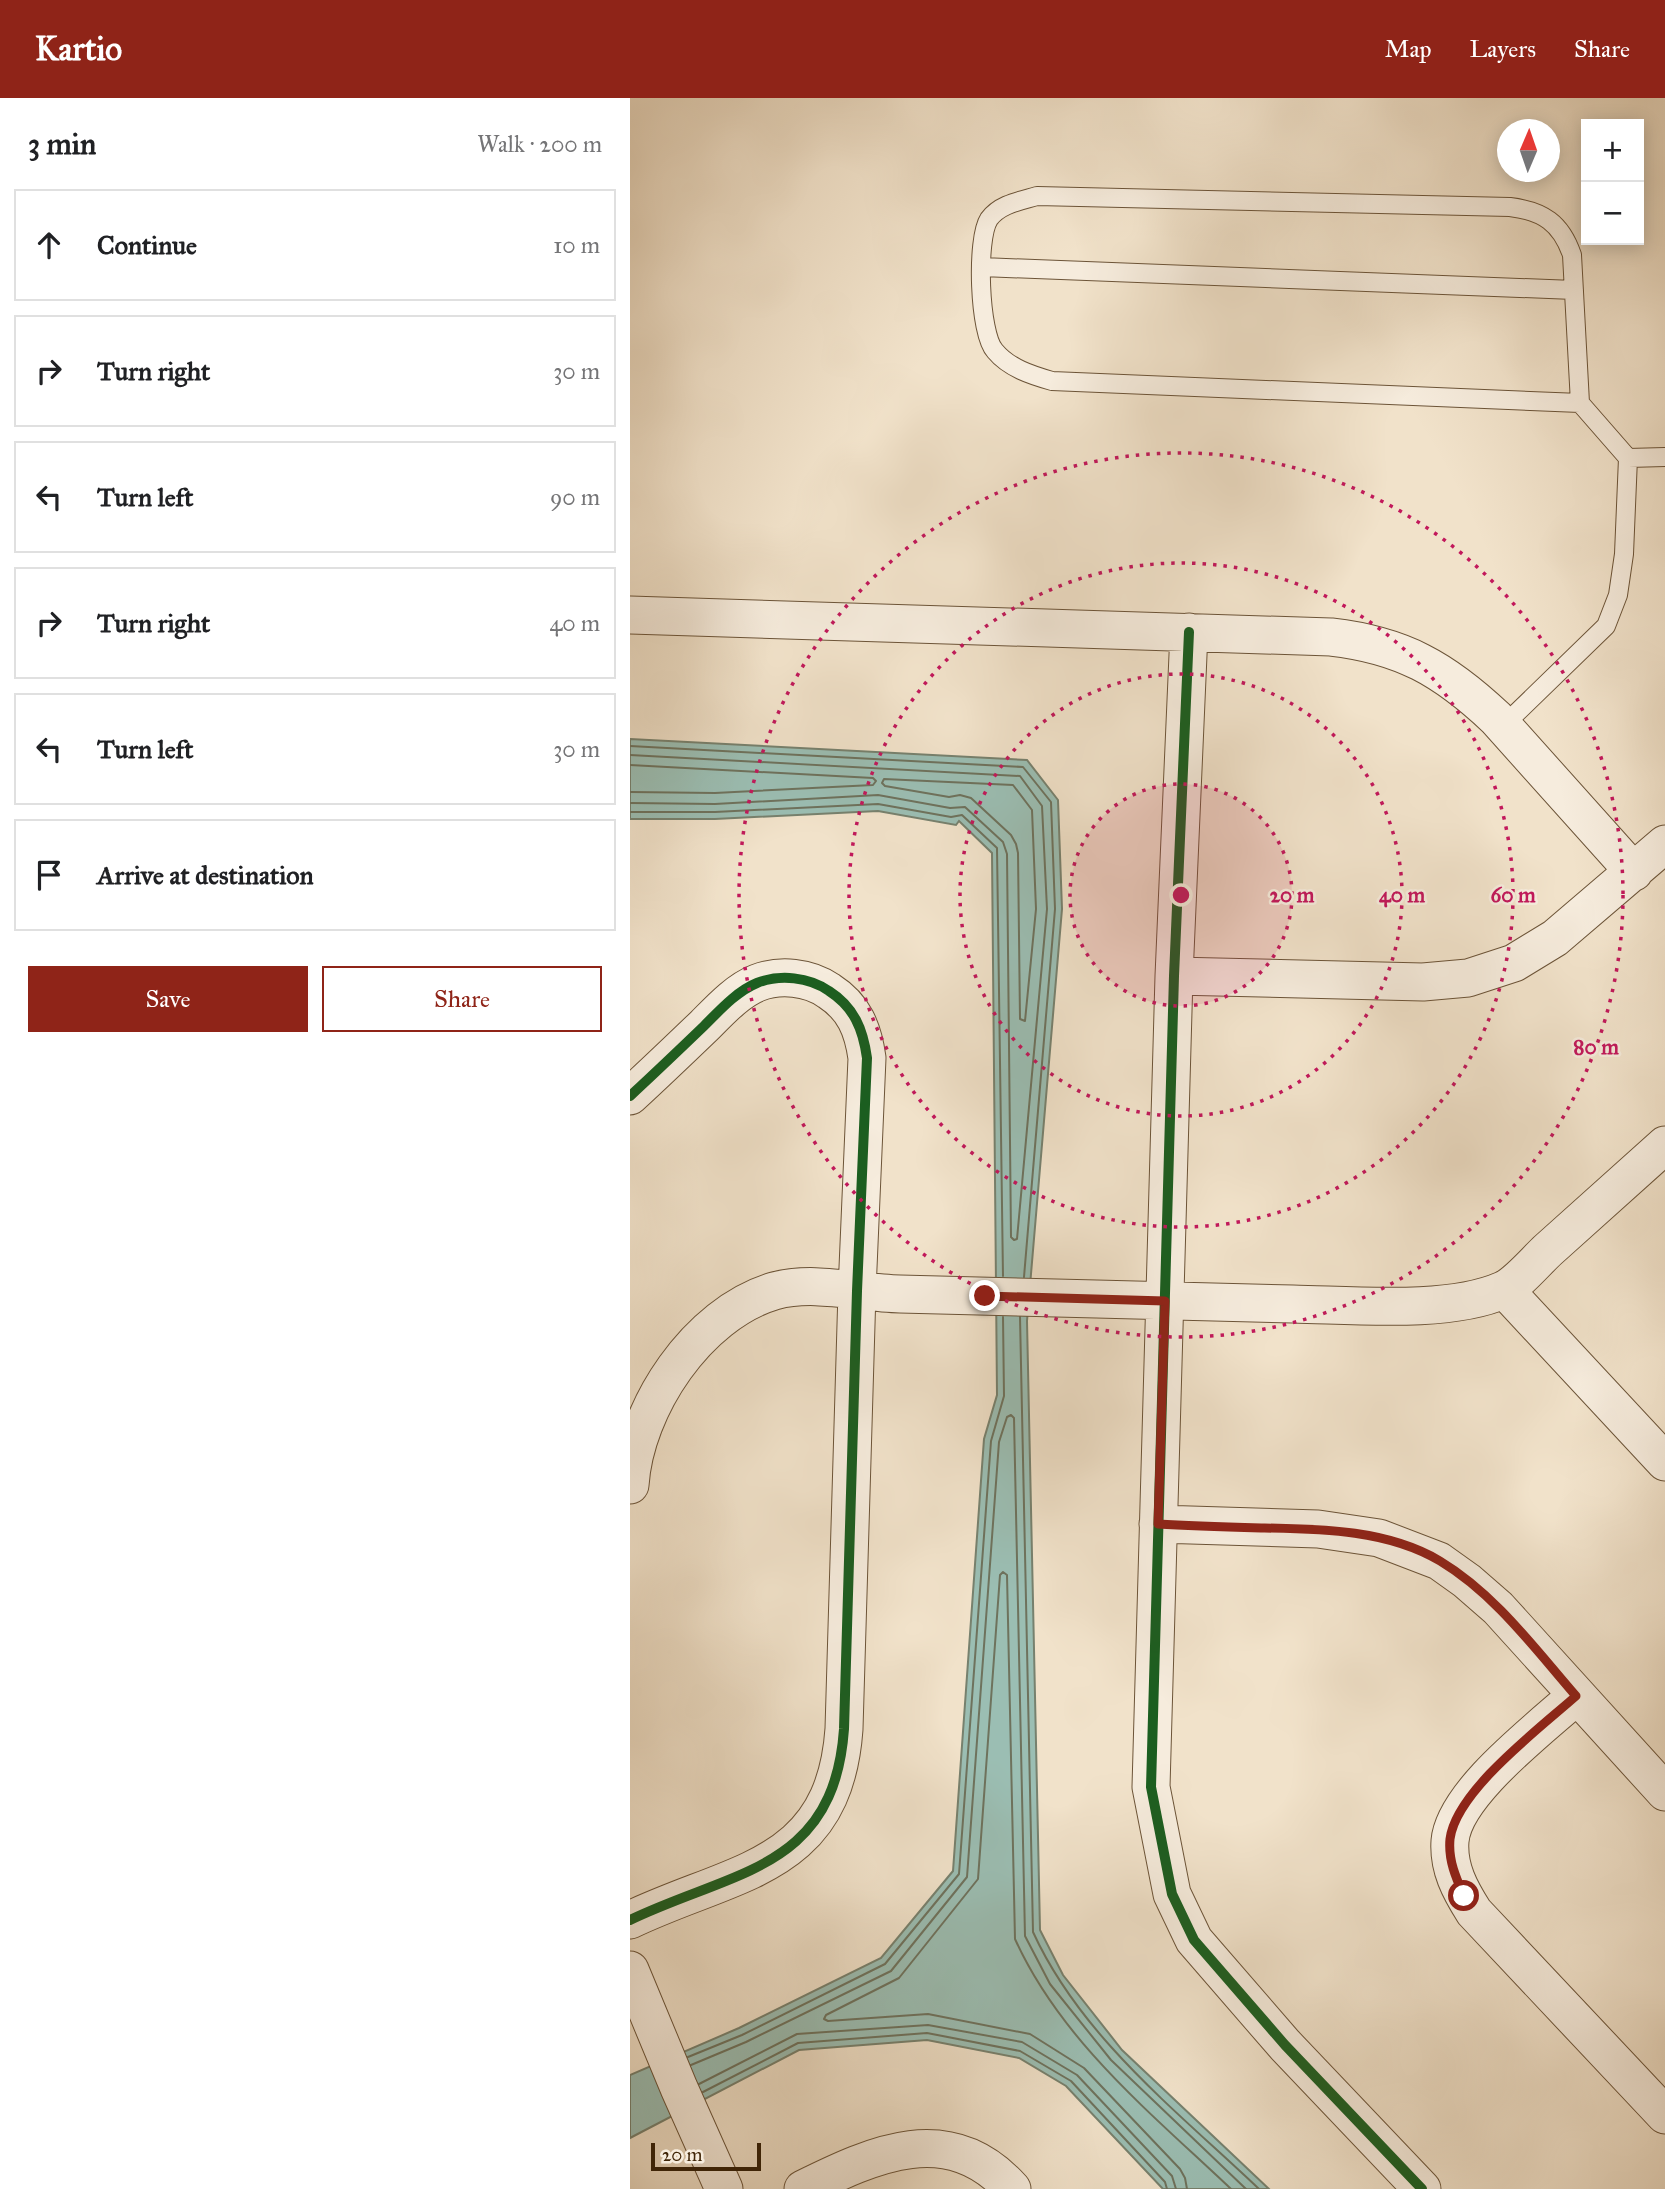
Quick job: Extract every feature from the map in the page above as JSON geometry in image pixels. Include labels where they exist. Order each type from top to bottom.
[{"type":"street","points":[[630,615],[1331,637],[1384,646],[1410,656],[1456,683],[1476,699],[1634,872]]},
{"type":"street","points":[[1189,632],[1174,976],[1151,1787],[1172,1894],[1194,1940],[1285,2045],[1422,2189]]},
{"type":"street","points":[[1174,976],[1423,982],[1468,978],[1514,963],[1535,952],[1665,844]]},
{"type":"street","points":[[630,1096],[728,1003],[756,983],[773,978],[790,978],[823,987],[837,996],[850,1008],[864,1038],[867,1058],[844,1729],[842,1757],[836,1780],[829,1798],[805,1833],[769,1863],[630,1920]]},
{"type":"street","points":[[630,1485],[634,1456],[647,1417],[668,1379],[705,1333],[736,1309],[773,1292],[813,1287],[857,1291],[1165,1301],[1423,1306],[1453,1302],[1505,1290],[1665,1145]]},
{"type":"street","points":[[1505,1290],[1665,1462]]},
{"type":"street","points":[[1158,1524],[1318,1529],[1379,1538],[1439,1560],[1498,1608],[1665,1792]]},
{"type":"street","points":[[1576,1696],[1503,1761],[1466,1802],[1455,1822],[1450,1839],[1454,1875],[1464,1896],[1483,1922],[1665,2115]]},
{"type":"street","points":[[630,1970],[724,2189]]},
{"type":"street","points":[[803,2189],[861,2161],[913,2148],[939,2148],[963,2154],[984,2164],[1012,2189]]},
{"type":"lane","points":[[1503,726],[1606,626],[1618,595],[1623,554],[1628,458],[1580,403],[1572,255],[1561,232],[1540,214],[1529,209],[1510,207],[1037,196],[998,210],[988,221],[983,239],[981,295],[985,334],[992,349],[1003,360],[1026,373],[1052,381],[1580,403]]},
{"type":"lane","points":[[982,267],[1574,290]]},
{"type":"lane","points":[[1628,458],[1665,457]]},
{"type":"water","points":[[630,739],[1027,760],[1058,800],[1062,909],[1027,1321],[1040,1930],[1063,1975],[1122,2050],[1269,2189],[1163,2189],[1066,2086],[1019,2058],[927,2040],[799,2050],[630,2138],[630,2075],[739,2028],[881,1958],[953,1871],[984,1439],[997,1395],[992,853],[959,821],[956,825],[878,811],[715,819],[630,819]]},
{"type":"cycle path","points":[[1189,632],[1174,976],[1151,1787],[1172,1894],[1194,1940],[1285,2045],[1422,2189]]},
{"type":"cycle path","points":[[630,1096],[742,991],[775,978],[794,978],[813,983],[838,997],[856,1020],[865,1047],[867,1058],[844,1729],[836,1776],[821,1811],[799,1838],[772,1859],[741,1875],[630,1920]]},
{"type":"route","points":[[985,1296],[1165,1301],[1158,1524],[1348,1532],[1379,1538],[1439,1560],[1498,1608],[1576,1696],[1503,1761],[1466,1802],[1455,1822],[1450,1839],[1454,1875],[1464,1896]]}]
